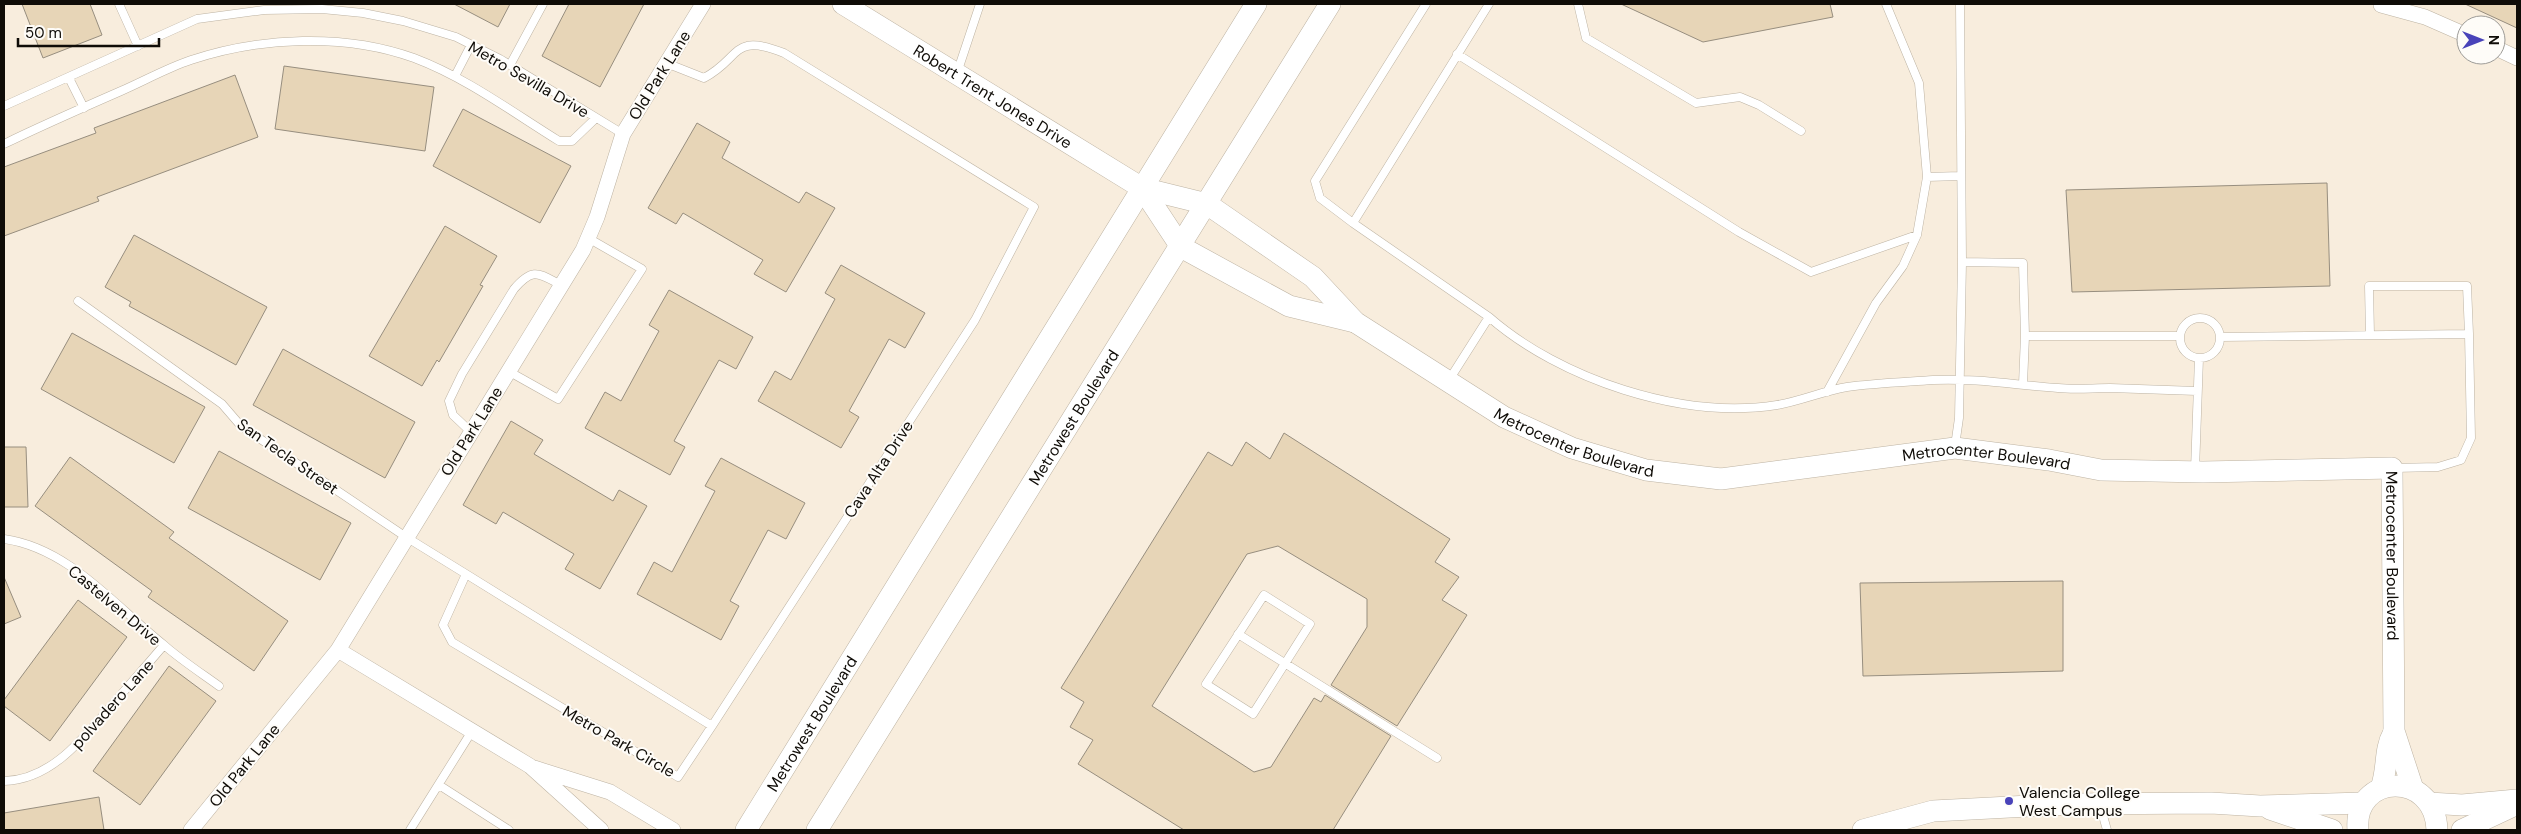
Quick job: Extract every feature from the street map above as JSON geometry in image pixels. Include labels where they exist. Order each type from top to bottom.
[{"type":"street","name":"Old Park Lane","points":[[191,830],[338,650],[588,238],[597,217],[623,134],[703,4]]},
{"type":"street","name":"Robert Trent Jones Drive","points":[[844,4],[956,75],[1142,188],[1207,204]]},
{"type":"street","name":"Metrowest Boulevard","points":[[746,830],[1256,4]]},
{"type":"street","name":"Metrowest Boulevard","points":[[817,830],[1181,247],[1330,4]]},
{"type":"street","points":[[2381,4],[2425,17],[2456,31]]},
{"type":"street","name":"Robert Trent Jones Drive","points":[[1142,188],[1181,247]]},
{"type":"street","name":"Metrocenter Boulevard","points":[[1207,204],[1313,277],[1355,322],[1504,417],[1568,446],[1646,470],[1721,479],[1955,448],[2049,460],[2101,470],[2195,472],[2392,468],[2394,731],[2413,788]]},
{"type":"street","name":"Metrocenter Boulevard","points":[[1181,247],[1289,306],[1355,322]]},
{"type":"street","points":[[338,650],[530,766],[601,830]]},
{"type":"street","name":"Metrocenter Boulevard","points":[[2381,788],[2387,770],[2388,743],[2394,731]]},
{"type":"street","points":[[530,766],[610,792],[673,830]]},
{"type":"street","points":[[2358,830],[2359,815],[2363,803],[2381,788],[2413,788],[2429,803],[2434,812],[2437,830]]},
{"type":"street","points":[[2429,803],[2462,805],[2517,800]]},
{"type":"street","points":[[1863,830],[1934,811],[2100,804],[2211,803],[2260,806],[2363,803]]},
{"type":"street","points":[[2462,830],[2517,805]]},
{"type":"street","points":[[2260,806],[2332,830]]},
{"type":"lane","points":[[119,4],[138,46]]},
{"type":"lane","points":[[510,65],[543,4]]},
{"type":"lane","points":[[956,75],[980,4]]},
{"type":"lane","points":[[1426,4],[1315,181],[1320,198],[1489,317],[1509,335],[1558,364],[1587,378],[1618,388],[1672,401],[1722,407],[1777,405],[1846,387],[1935,380],[2023,384],[2058,388],[2197,391]]},
{"type":"lane","points":[[1353,223],[1489,4]]},
{"type":"lane","points":[[1578,4],[1586,38],[1696,103],[1740,97],[1801,131]]},
{"type":"lane","points":[[1827,392],[1876,303],[1903,266],[1916,235],[1927,177],[1919,83],[1886,4]]},
{"type":"lane","points":[[1955,448],[1959,418],[1962,262],[1960,4]]},
{"type":"lane","name":"Metro Sevilla Drive","points":[[4,106],[70,78],[198,18],[264,10],[322,7],[403,21],[456,37],[510,65],[623,134]]},
{"type":"lane","points":[[4,144],[190,61],[268,43],[320,42],[383,49],[414,58],[455,76],[559,141],[572,141],[596,118]]},
{"type":"lane","name":"Cava Alta Drive","points":[[666,63],[704,78],[717,71],[742,46],[762,44],[784,52],[1034,207],[975,320],[712,726]]},
{"type":"lane","points":[[455,76],[471,45]]},
{"type":"lane","points":[[1457,54],[1738,232],[1811,272],[1916,235]]},
{"type":"lane","points":[[70,78],[84,108]]},
{"type":"lane","points":[[1927,177],[1960,176]]},
{"type":"lane","points":[[508,372],[558,399],[642,269],[588,238]]},
{"type":"lane","points":[[1962,262],[2023,263],[2023,384]]},
{"type":"lane","points":[[471,432],[453,415],[449,400],[462,374],[514,289],[525,276],[536,273],[561,285]]},
{"type":"lane","points":[[2370,335],[2369,286],[2467,286],[2471,438],[2461,460],[2438,467],[2392,468]]},
{"type":"lane","name":"San Tecla Street","points":[[78,301],[222,404],[241,426],[406,537]]},
{"type":"lane","points":[[1448,382],[1489,317]]},
{"type":"lane","points":[[2204,318],[2215,325],[2220,338],[2220,344],[2212,355],[2199,358],[2192,357],[2182,348],[2180,336],[2186,324],[2191,320],[2204,318]]},
{"type":"lane","points":[[2220,338],[2468,334]]},
{"type":"lane","points":[[2024,336],[2180,336]]},
{"type":"lane","points":[[2195,472],[2199,358]]},
{"type":"lane","points":[[406,537],[712,726]]},
{"type":"lane","name":"Castelven Drive","points":[[4,539],[18,541],[76,568],[164,645],[219,686]]},
{"type":"lane","name":"Metro Park Circle","points":[[466,574],[443,625],[452,642],[678,778],[712,726]]},
{"type":"lane","points":[[1264,595],[1310,624],[1285,664],[1253,714],[1206,684],[1264,595]]},
{"type":"lane","points":[[1238,634],[1437,758]]},
{"type":"lane","name":"polvadero Lane","points":[[4,781],[19,780],[42,772],[75,747],[164,645]]},
{"type":"lane","points":[[410,830],[472,731]]},
{"type":"lane","points":[[439,785],[509,830]]},
{"type":"lane","points":[[2100,804],[2108,830]]},
{"type":"building","points":[[22,4],[90,4],[102,35],[43,58]]},
{"type":"building","points":[[454,4],[510,4],[498,27]]},
{"type":"building","points":[[569,4],[644,4],[600,87],[542,56]]},
{"type":"building","points":[[1621,4],[1830,4],[1833,17],[1703,42]]},
{"type":"building","points":[[2465,4],[2517,4],[2517,28],[2506,23],[2506,15],[2489,15]]},
{"type":"building","points":[[284,66],[434,87],[425,151],[275,129]]},
{"type":"building","points":[[235,75],[258,137],[97,197],[99,201],[4,236],[4,167],[96,133],[94,128]]},
{"type":"building","points":[[463,109],[571,166],[540,223],[433,166]]},
{"type":"building","points":[[697,123],[730,142],[722,158],[799,203],[806,192],[835,208],[786,292],[754,274],[763,260],[683,213],[676,224],[648,208]]},
{"type":"building","points":[[2327,183],[2330,286],[2072,292],[2066,190]]},
{"type":"building","points":[[445,226],[497,256],[480,285],[483,286],[439,362],[437,360],[422,386],[369,356]]},
{"type":"building","points":[[134,235],[267,307],[236,365],[129,306],[131,302],[105,287]]},
{"type":"building","points":[[841,265],[925,313],[905,348],[889,339],[849,411],[859,417],[841,448],[758,401],[775,371],[791,380],[835,299],[825,293]]},
{"type":"building","points":[[669,290],[753,337],[736,369],[719,360],[674,441],[685,447],[670,475],[585,428],[605,392],[621,401],[659,331],[649,325]]},
{"type":"building","points":[[72,333],[205,407],[174,463],[41,389]]},
{"type":"building","points":[[283,349],[415,422],[385,478],[253,405]]},
{"type":"building","points":[[511,421],[543,440],[534,454],[613,501],[619,490],[647,506],[600,589],[565,569],[574,554],[503,512],[496,524],[463,505]]},
{"type":"building","points":[[1284,433],[1450,539],[1435,562],[1459,577],[1442,600],[1467,615],[1397,726],[1331,685],[1367,627],[1367,599],[1278,546],[1247,554],[1152,706],[1254,772],[1271,767],[1314,698],[1321,702],[1325,695],[1391,736],[1333,830],[1184,830],[1078,764],[1093,740],[1070,727],[1084,702],[1061,688],[1208,452],[1232,466],[1246,442],[1270,459]]},
{"type":"building","points":[[4,447],[26,447],[28,507],[4,507]]},
{"type":"building","points":[[219,451],[351,523],[320,580],[188,508]]},
{"type":"building","points":[[70,457],[174,532],[169,538],[288,621],[254,671],[148,597],[152,591],[35,506]]},
{"type":"building","points":[[721,458],[805,503],[786,539],[768,530],[730,601],[739,606],[721,640],[637,594],[654,562],[672,572],[715,491],[705,486]]},
{"type":"building","points":[[4,577],[21,617],[4,624]]},
{"type":"building","points":[[2063,581],[2063,671],[1863,676],[1860,583]]},
{"type":"building","points":[[78,600],[127,637],[50,741],[4,706],[4,700]]},
{"type":"building","points":[[169,666],[216,701],[140,805],[93,771]]},
{"type":"building","points":[[99,797],[104,830],[4,830],[4,813]]},
{"type":"place","name":"Valencia College West Campus","points":[[2009,801]]}]
